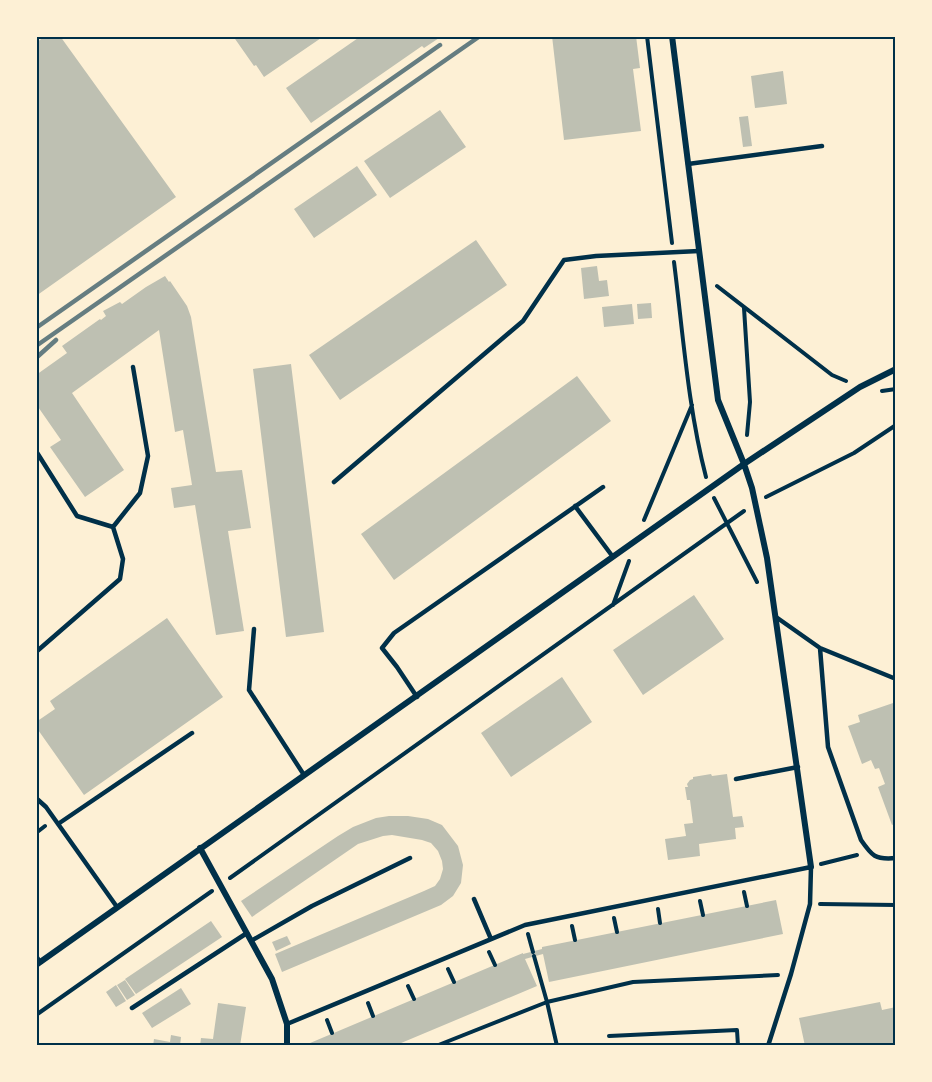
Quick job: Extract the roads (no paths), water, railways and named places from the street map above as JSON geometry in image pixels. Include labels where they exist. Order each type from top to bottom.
[{"type":"street","points":[[672,36],[718,400],[744,464],[756,503],[767,558],[811,867]]},
{"type":"street","points":[[37,961],[417,697],[744,464],[860,387],[896,369]]},
{"type":"street","points":[[200,849],[272,979],[286,1024],[287,1046]]},
{"type":"lane","points":[[688,164],[822,146]]},
{"type":"lane","points":[[334,482],[523,321],[564,261],[596,256],[699,250]]},
{"type":"lane","points":[[113,526],[140,493],[148,456],[133,367]]},
{"type":"lane","points":[[36,451],[77,516],[113,526]]},
{"type":"lane","points":[[417,697],[382,648],[394,633],[603,487]]},
{"type":"lane","points":[[575,506],[613,557]]},
{"type":"lane","points":[[36,652],[120,579],[123,559],[113,526]]},
{"type":"lane","points":[[776,617],[820,648],[896,679]]},
{"type":"lane","points":[[254,629],[249,690],[304,775]]},
{"type":"lane","points":[[820,648],[828,747],[861,840],[879,859],[896,858]]},
{"type":"lane","points":[[58,824],[192,733]]},
{"type":"lane","points":[[736,779],[798,767]]},
{"type":"lane","points":[[36,798],[46,807],[117,907]]},
{"type":"lane","points":[[251,941],[312,906],[410,858]]},
{"type":"lane","points":[[286,1024],[525,925],[811,867],[810,904],[768,1046]]},
{"type":"lane","points":[[474,899],[490,939]]},
{"type":"lane","points":[[132,1008],[247,933]]},
{"type":"railway","points":[[36,346],[480,36]]},
{"type":"railway","points":[[36,328],[440,45]]},
{"type":"railway","points":[[36,358],[56,340]]}]
